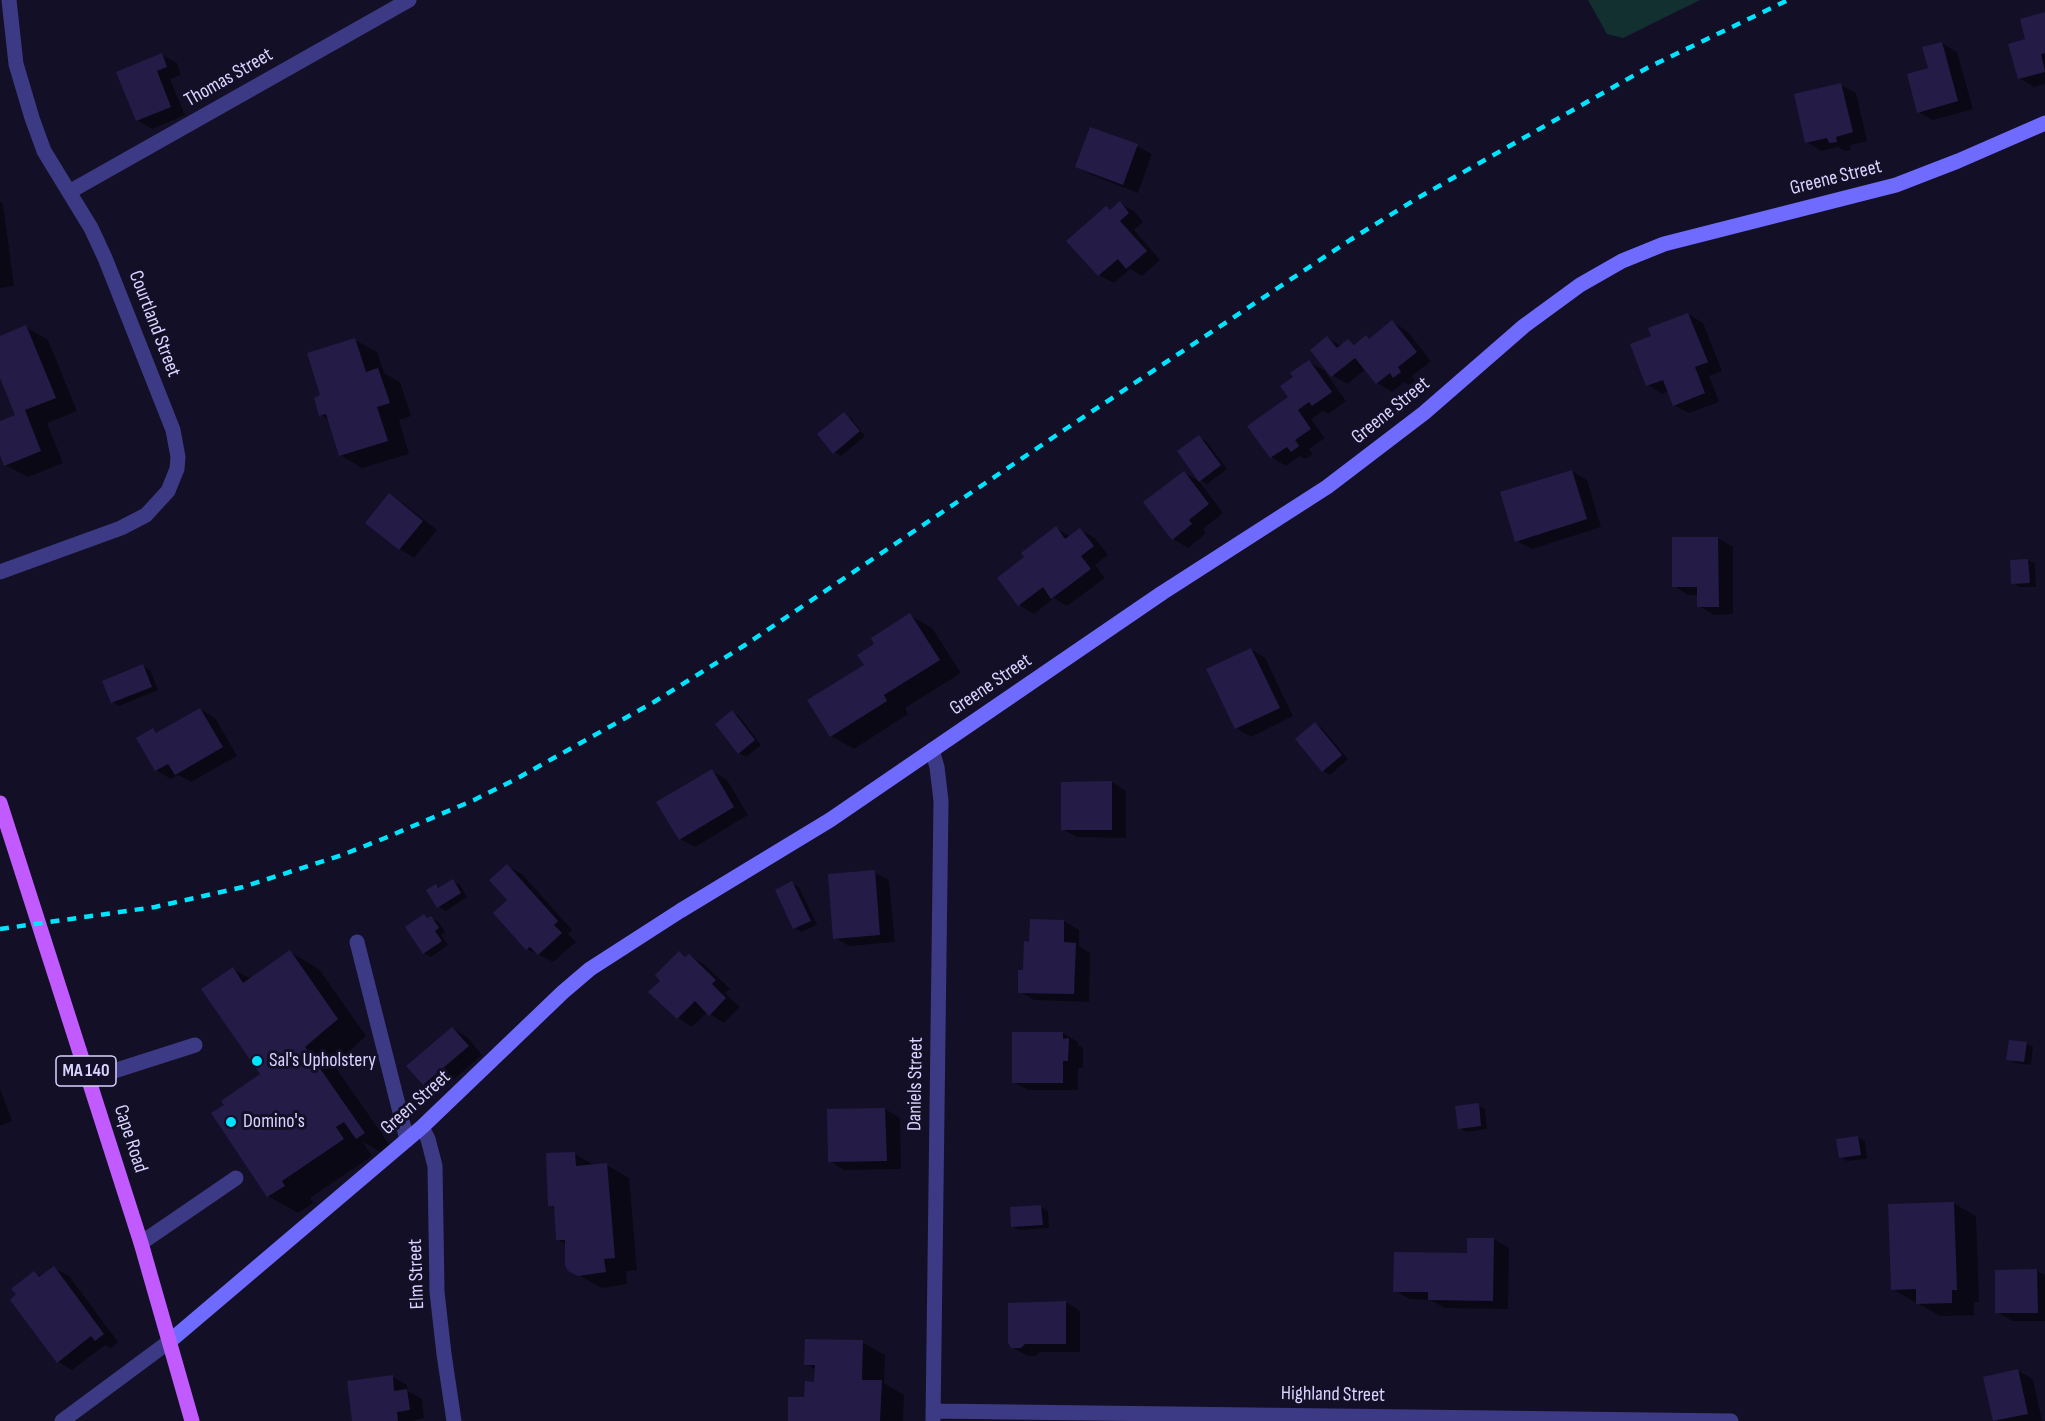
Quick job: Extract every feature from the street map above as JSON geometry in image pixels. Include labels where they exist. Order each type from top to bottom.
[{"type":"main road","name":"Cape Road","points":[[0,803],[141,1243],[192,1421]]},
{"type":"street","name":"Courtland Street","points":[[0,572],[101,536],[146,515],[168,491],[177,469],[178,457],[173,430],[105,258],[91,228],[44,151],[20,83],[13,44],[9,0]]},
{"type":"street","name":"Thomas Street","points":[[69,192],[409,0]]},
{"type":"street","name":"Greene Street","points":[[808,834],[1162,593],[1337,480],[1424,413],[1524,326],[1561,297],[1601,272],[1641,253],[1689,236],[1896,185],[2045,123]]},
{"type":"street","name":"Daniels Street","points":[[932,750],[938,767],[941,801],[933,1416]]},
{"type":"street","name":"Green Street","points":[[62,1421],[170,1341],[218,1302],[422,1127],[590,969],[680,910],[808,834]]},
{"type":"street","points":[[357,942],[407,1140]]},
{"type":"street","points":[[89,1079],[195,1045]]},
{"type":"street","name":"Elm Street","points":[[422,1127],[432,1151],[435,1166],[437,1292],[454,1421]]},
{"type":"street","points":[[141,1243],[236,1178]]},
{"type":"street","name":"Highland Street","points":[[933,1416],[1731,1421]]},
{"type":"green space","points":[[1588,0],[1700,0],[1623,38],[1607,34]]},
{"type":"building","points":[[2045,12],[2045,53],[2041,54],[2045,72],[2018,79],[2008,44],[2025,39],[2020,19]]},
{"type":"building","points":[[1942,42],[1958,101],[1917,113],[1907,74],[1928,68],[1922,47]]},
{"type":"building","points":[[162,53],[167,67],[157,71],[171,107],[136,121],[116,72]]},
{"type":"building","points":[[1841,83],[1853,132],[1836,137],[1837,142],[1829,143],[1827,138],[1805,143],[1794,94]]},
{"type":"building","points":[[1090,127],[1138,144],[1123,185],[1075,167]]},
{"type":"building","points":[[1120,201],[1129,213],[1120,221],[1147,251],[1126,269],[1118,259],[1098,276],[1066,241],[1106,206],[1110,210]]},
{"type":"building","points":[[1688,313],[1708,362],[1695,367],[1705,393],[1673,406],[1663,380],[1646,386],[1630,344],[1651,336],[1648,328]]},
{"type":"building","points":[[1392,320],[1417,352],[1398,367],[1401,372],[1393,378],[1390,373],[1376,384],[1355,358],[1331,377],[1310,350],[1327,336],[1337,348],[1348,339],[1354,345],[1366,335],[1369,339]]},
{"type":"building","points":[[26,325],[56,398],[25,410],[41,451],[4,466],[0,455],[0,421],[15,415],[0,378],[0,336]]},
{"type":"building","points":[[355,338],[366,372],[378,368],[390,403],[377,407],[388,441],[339,456],[326,414],[319,416],[314,398],[320,395],[307,353]]},
{"type":"building","points":[[1309,360],[1332,392],[1312,406],[1309,402],[1298,410],[1311,429],[1295,440],[1299,446],[1291,452],[1287,447],[1270,458],[1247,426],[1288,397],[1280,386],[1293,377],[1290,373]]},
{"type":"building","points":[[844,412],[860,431],[833,454],[817,434]]},
{"type":"building","points":[[1199,435],[1221,465],[1199,482],[1177,451]]},
{"type":"building","points":[[1572,470],[1587,519],[1515,542],[1500,492]]},
{"type":"building","points":[[1184,471],[1209,504],[1189,520],[1192,524],[1172,540],[1143,502]]},
{"type":"building","points":[[389,493],[423,521],[399,550],[365,523]]},
{"type":"building","points":[[1056,526],[1065,539],[1080,528],[1094,546],[1081,556],[1091,569],[1051,599],[1043,587],[1018,606],[997,578],[1024,557],[1021,553]]},
{"type":"building","points":[[1672,537],[1718,537],[1719,607],[1697,607],[1697,587],[1672,587]]},
{"type":"building","points":[[2028,559],[2030,583],[2011,584],[2010,560]]},
{"type":"building","points":[[910,613],[940,660],[884,695],[887,701],[830,737],[807,700],[864,665],[857,655],[874,644],[871,638]]},
{"type":"building","points":[[1251,648],[1280,708],[1235,729],[1206,669]]},
{"type":"building","points":[[143,664],[152,687],[111,703],[102,681]]},
{"type":"building","points":[[200,708],[223,747],[175,775],[168,764],[155,771],[136,738],[153,728],[156,733]]},
{"type":"building","points":[[732,710],[755,740],[738,754],[715,724]]},
{"type":"building","points":[[1315,722],[1342,755],[1322,772],[1295,739]]},
{"type":"building","points":[[712,769],[734,807],[679,840],[656,802]]},
{"type":"building","points":[[1112,781],[1112,830],[1061,830],[1061,782]]},
{"type":"building","points":[[507,864],[558,921],[554,925],[562,933],[538,955],[530,947],[526,950],[493,913],[507,900],[489,880]]},
{"type":"building","points":[[875,870],[880,935],[833,939],[828,874]]},
{"type":"building","points":[[453,879],[461,893],[437,908],[426,890],[436,884],[438,888]]},
{"type":"building","points":[[792,881],[811,921],[793,929],[775,890]]},
{"type":"building","points":[[424,914],[427,918],[431,916],[439,928],[435,931],[442,941],[423,954],[405,927]]},
{"type":"building","points":[[1030,919],[1064,920],[1064,942],[1076,943],[1074,994],[1018,993],[1018,970],[1023,970],[1024,941],[1029,942]]},
{"type":"building","points":[[290,950],[338,1019],[305,1047],[365,1133],[356,1139],[344,1122],[336,1127],[344,1139],[282,1181],[285,1186],[267,1197],[211,1113],[224,1105],[221,1101],[260,1074],[201,989],[233,967],[243,983]]},
{"type":"building","points":[[679,951],[685,957],[689,954],[716,980],[712,984],[726,998],[709,1016],[695,1001],[677,1019],[648,992],[660,981],[655,975]]},
{"type":"building","points":[[452,1027],[469,1046],[423,1085],[406,1066]]},
{"type":"building","points":[[1012,1032],[1063,1032],[1063,1039],[1069,1038],[1068,1061],[1063,1061],[1063,1083],[1012,1083]]},
{"type":"building","points":[[2009,1040],[2027,1042],[2024,1062],[2006,1060]]},
{"type":"building","points":[[1479,1103],[1481,1126],[1458,1129],[1455,1106]]},
{"type":"building","points":[[885,1108],[887,1161],[828,1162],[827,1109]]},
{"type":"building","points":[[1858,1136],[1861,1155],[1839,1158],[1836,1139]]},
{"type":"building","points":[[575,1152],[576,1166],[607,1163],[615,1258],[604,1259],[606,1272],[578,1276],[568,1271],[565,1265],[565,1240],[556,1240],[554,1206],[548,1206],[546,1153]]},
{"type":"building","points":[[1954,1202],[1957,1290],[1952,1290],[1952,1303],[1916,1304],[1916,1289],[1891,1290],[1888,1204]]},
{"type":"building","points":[[1041,1205],[1043,1225],[1011,1227],[1010,1207]]},
{"type":"building","points":[[1467,1238],[1494,1238],[1493,1301],[1428,1300],[1428,1292],[1393,1292],[1394,1252],[1467,1253]]},
{"type":"building","points":[[54,1266],[104,1334],[95,1341],[91,1336],[57,1363],[10,1300],[16,1294],[11,1289],[34,1271],[39,1277]]},
{"type":"building","points":[[2037,1269],[2038,1313],[1995,1313],[1995,1270]]},
{"type":"building","points":[[1066,1301],[1066,1344],[1025,1344],[1021,1348],[1011,1348],[1008,1343],[1008,1303]]},
{"type":"building","points":[[805,1339],[863,1340],[862,1380],[882,1380],[880,1421],[788,1421],[788,1397],[804,1397],[805,1381],[814,1382],[815,1365],[804,1365]]},
{"type":"building","points":[[2018,1369],[2028,1414],[1993,1421],[1983,1377]]},
{"type":"building","points":[[393,1375],[394,1391],[407,1389],[410,1410],[397,1412],[398,1421],[352,1421],[347,1381]]},
{"type":"railway","points":[[0,929],[155,907],[243,887],[342,855],[385,838],[474,800],[516,779],[654,702],[745,645],[1067,428],[1350,240],[1416,199],[1647,68],[1788,0]]},
{"type":"place","name":"Sal's Upholstery","points":[[257,1061]]},
{"type":"place","name":"Domino's","points":[[231,1122]]}]
